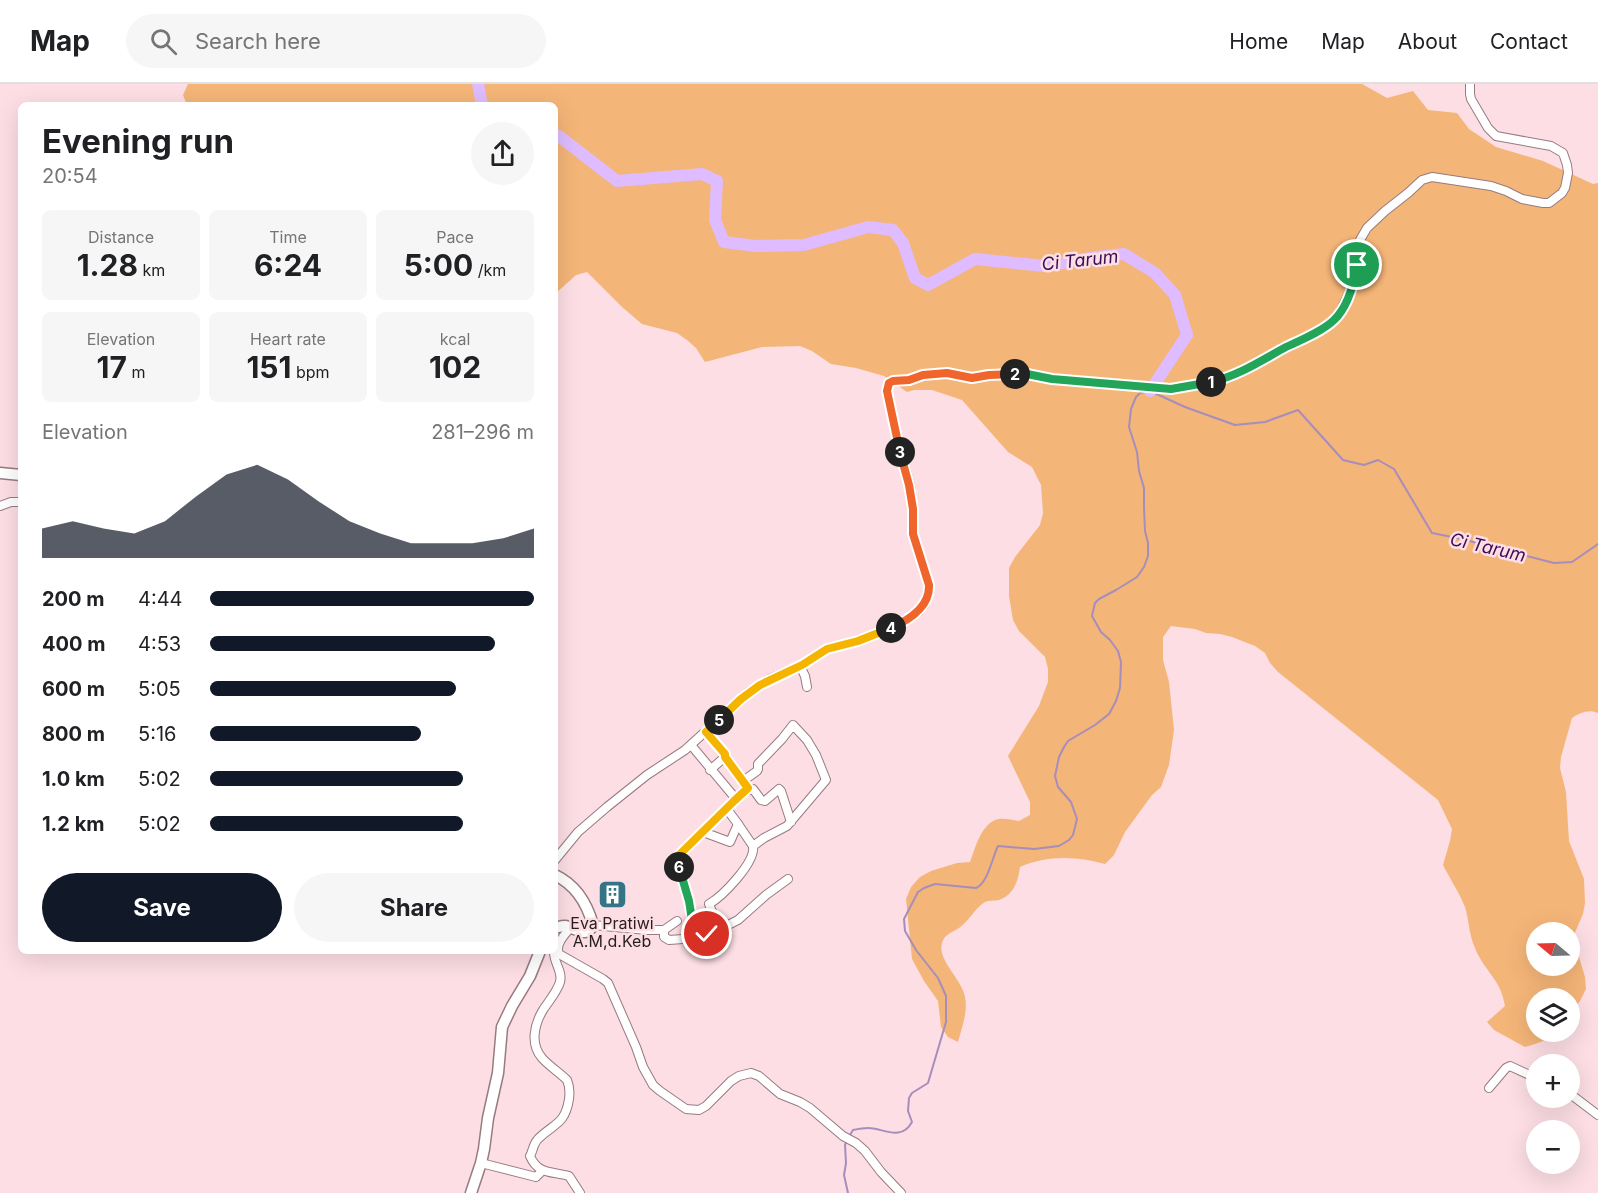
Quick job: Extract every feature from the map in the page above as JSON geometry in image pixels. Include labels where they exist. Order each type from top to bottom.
[{"type":"main road","points":[[0,473],[18,475]]},
{"type":"main road","points":[[558,877],[577,890],[593,925],[586,932],[565,926],[558,927]]},
{"type":"main road","points":[[471,1193],[481,1163],[498,1073],[502,1027],[530,976],[539,954]]},
{"type":"street","points":[[558,856],[578,832],[607,807],[647,775],[691,745],[749,692],[772,678],[800,666],[827,649],[858,641],[898,626],[918,612],[927,598],[929,585],[913,534],[913,509],[888,397],[889,383],[923,375],[947,373],[972,378],[1027,374],[1052,379],[1171,389],[1210,383],[1229,377],[1333,321],[1352,287],[1359,245],[1367,228],[1422,180],[1432,177],[1491,186],[1522,199],[1543,203],[1549,202],[1562,193],[1568,173],[1568,165],[1563,153],[1551,146],[1501,138],[1492,133],[1471,99],[1470,84]]},
{"type":"street","points":[[0,506],[18,502]]},
{"type":"street","points":[[800,666],[807,687]]},
{"type":"street","points":[[744,781],[757,771],[758,764],[793,725],[807,740],[826,780],[783,829],[753,846]]},
{"type":"street","points":[[706,732],[744,781],[748,787],[746,791]]},
{"type":"street","points":[[691,745],[736,799]]},
{"type":"street","points":[[710,770],[725,757]]},
{"type":"street","points":[[698,936],[677,857],[746,791],[753,789],[761,800],[765,801],[779,789],[790,822]]},
{"type":"street","points":[[719,929],[709,904],[722,896],[753,855],[753,846],[726,808]]},
{"type":"street","points":[[703,832],[730,842],[738,824]]},
{"type":"street","points":[[664,930],[664,937],[669,940],[698,936],[719,929],[738,920],[788,879]]},
{"type":"street","points":[[593,925],[664,930],[677,921]]},
{"type":"street","points":[[570,928],[558,943],[561,957],[608,983],[648,1077],[660,1091],[680,1105],[699,1110],[739,1076],[751,1073],[759,1076],[780,1094],[800,1102],[843,1136],[856,1143],[901,1193]]},
{"type":"street","points":[[554,954],[561,973],[560,981],[537,1019],[533,1033],[537,1051],[543,1060],[567,1080],[570,1090],[564,1117],[538,1139],[530,1156],[542,1171],[568,1176],[580,1193]]},
{"type":"street","points":[[1488,1088],[1510,1066],[1526,1073]]},
{"type":"street","points":[[1580,1101],[1598,1114]]},
{"type":"street","points":[[481,1163],[536,1177],[542,1171]]},
{"type":"shaded area","points":[[188,84],[1362,84],[1387,98],[1413,91],[1428,110],[1457,113],[1469,129],[1496,147],[1543,161],[1593,184],[1598,183],[1598,713],[1584,712],[1572,718],[1560,768],[1566,792],[1569,841],[1584,879],[1585,903],[1580,922],[1526,922],[1526,976],[1580,976],[1580,960],[1586,989],[1580,1001],[1580,988],[1526,988],[1526,1042],[1540,1042],[1525,1047],[1494,1030],[1487,1022],[1505,1006],[1503,997],[1475,948],[1465,907],[1443,865],[1452,829],[1438,800],[1278,672],[1265,653],[1255,646],[1220,634],[1171,626],[1163,637],[1163,660],[1169,682],[1174,730],[1169,765],[1161,787],[1152,795],[1125,832],[1114,855],[1105,864],[1084,859],[1062,858],[1040,860],[1020,867],[1016,882],[1008,895],[999,900],[985,902],[963,925],[945,938],[941,949],[943,956],[963,990],[966,1003],[958,1042],[948,1037],[941,1027],[938,1001],[912,959],[906,899],[911,887],[920,877],[957,863],[970,862],[979,839],[990,823],[1001,819],[1019,821],[1030,815],[1030,802],[1008,756],[1039,706],[1048,682],[1048,669],[1045,657],[1019,631],[1013,620],[1009,596],[1009,568],[1040,525],[1043,513],[1041,485],[1032,467],[1008,452],[962,400],[932,390],[907,392],[884,376],[831,364],[800,346],[762,347],[705,362],[696,348],[677,333],[642,324],[587,272],[576,275],[558,291],[558,102],[186,102],[183,95]]},
{"type":"waterway","name":"Ci Tarum","points":[[478,84],[481,102]]},
{"type":"waterway","name":"Ci Tarum","points":[[558,136],[617,181],[702,174],[717,181],[715,220],[724,242],[756,246],[804,245],[868,227],[893,230],[903,243],[915,278],[928,285],[975,259],[1045,266],[1124,254],[1155,273],[1175,295],[1187,335],[1150,391]]},
{"type":"waterway","points":[[850,1135],[853,1130],[862,1128],[897,1133],[908,1128],[912,1122],[908,1111],[909,1098],[912,1093],[928,1083],[946,1022],[946,996],[938,978],[916,950],[905,931],[904,919],[918,892],[935,884],[976,888],[987,876],[998,846],[1034,849],[1059,846],[1073,835],[1077,819],[1071,802],[1058,787],[1055,776],[1059,757],[1068,741],[1109,714],[1120,688],[1121,662],[1118,651],[1101,632],[1092,616],[1095,603],[1137,577],[1148,556],[1144,488],[1129,427],[1131,409],[1140,393],[1150,391],[1185,407],[1235,425],[1265,422],[1298,410],[1343,460],[1364,465],[1378,460],[1394,469],[1432,533],[1554,563],[1572,562],[1598,544]]},
{"type":"waterway","points":[[847,1140],[844,1175],[848,1193]]},
{"type":"place","name":"Eva Pratiwi A.M,d.Keb","points":[[612,895]]},
{"type":"route","points":[[707,934],[698,936],[677,857],[748,787],[706,732],[749,692],[772,678],[791,671],[827,649],[847,645],[898,626],[918,612],[924,605],[929,592],[929,585],[913,534],[913,509],[888,397],[889,383],[923,375],[947,373],[972,378],[1027,374],[1052,379],[1171,389],[1210,383],[1229,377],[1333,321],[1352,287],[1357,265]]}]
